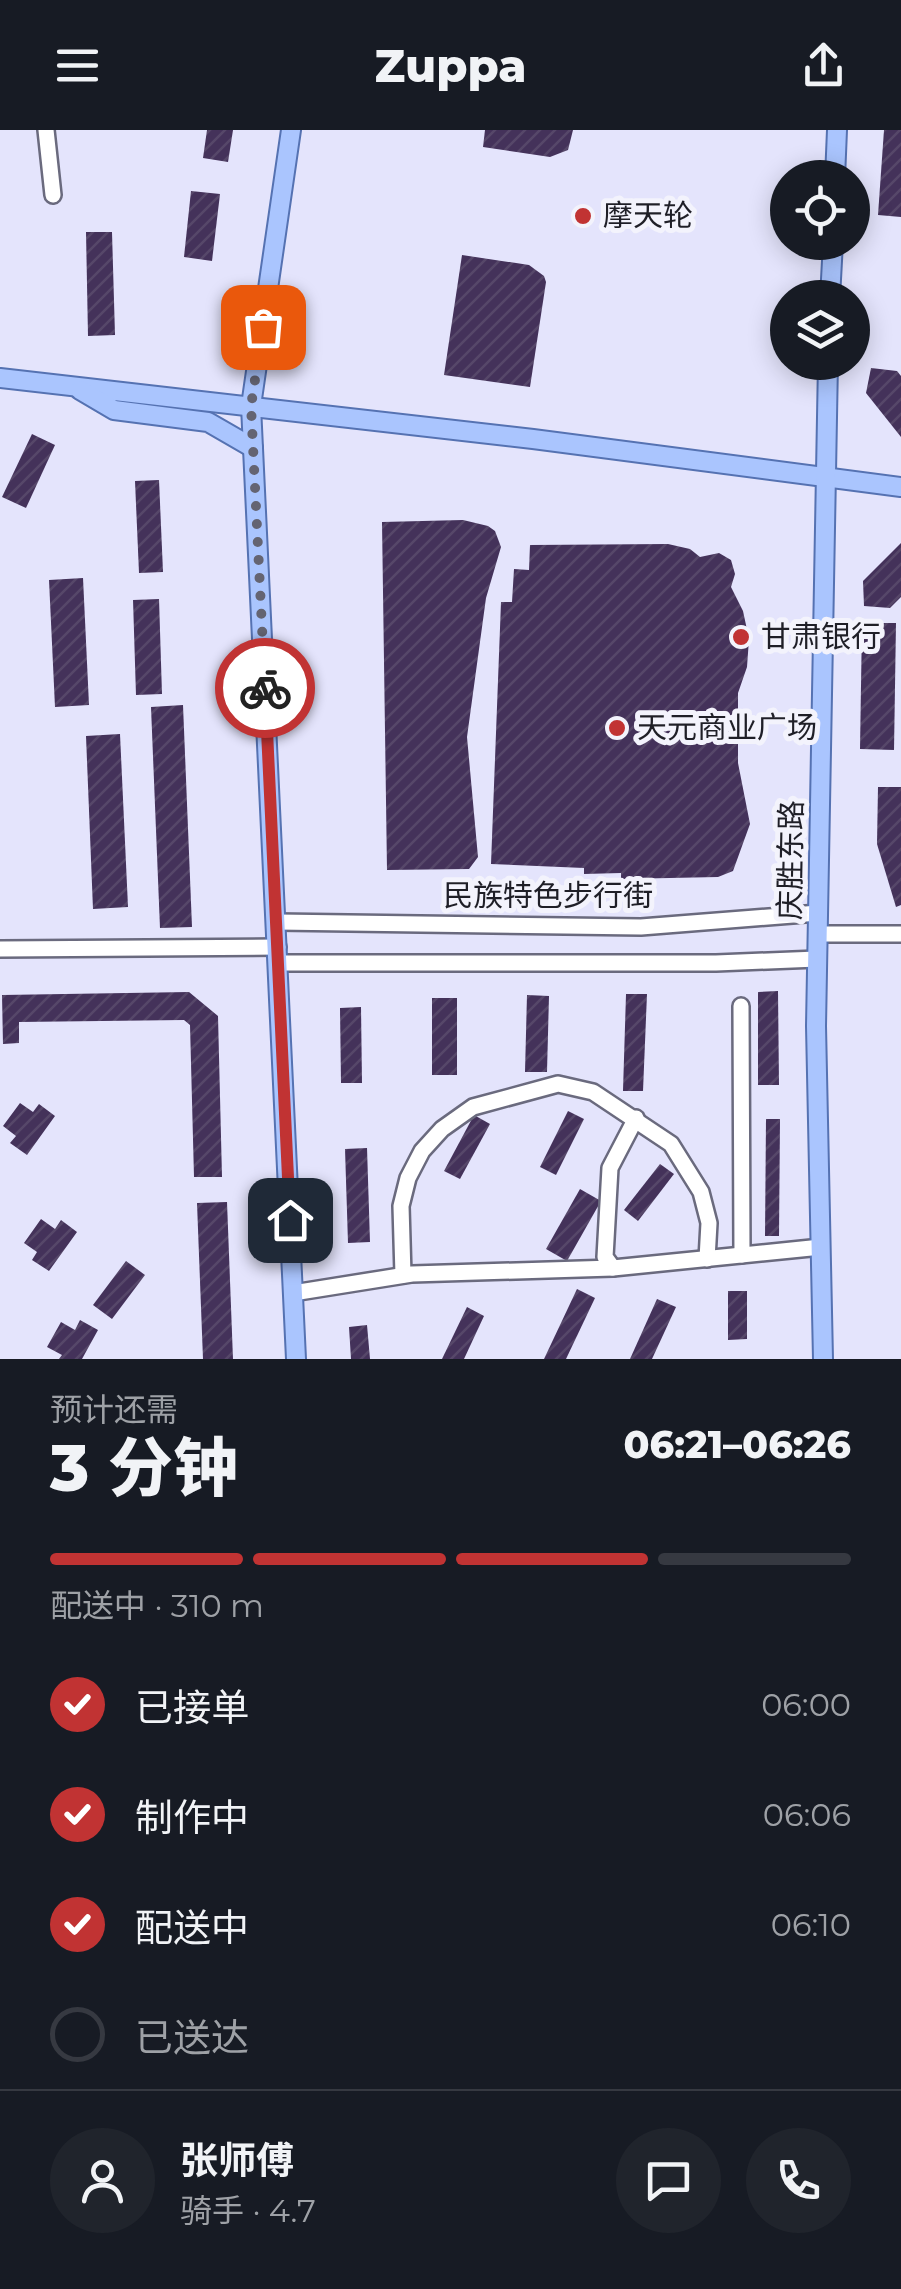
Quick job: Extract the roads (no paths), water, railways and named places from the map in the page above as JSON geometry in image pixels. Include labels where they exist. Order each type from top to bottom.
[{"type":"main road","points":[[292,130],[251,406],[296,1359]]},
{"type":"main road","points":[[836,160],[837,130]]},
{"type":"main road","points":[[0,378],[534,439],[901,487]]},
{"type":"main road","name":"庆胜东路","points":[[823,1359],[817,958],[827,380]]},
{"type":"main road","points":[[75,387],[114,410],[208,422],[253,448]]},
{"type":"street","points":[[46,130],[53,195]]},
{"type":"street","name":"民族特色步行街","points":[[277,922],[642,927],[818,912]]},
{"type":"street","points":[[818,934],[901,934]]},
{"type":"street","points":[[0,949],[716,963],[817,958]]},
{"type":"street","points":[[741,1006],[742,1255]]},
{"type":"street","points":[[403,1275],[401,1206],[408,1178],[422,1152],[442,1129],[473,1107],[558,1084],[593,1092],[671,1144],[700,1192],[708,1222],[707,1259]]},
{"type":"street","points":[[613,1268],[606,1257],[610,1168],[636,1118]]},
{"type":"street","points":[[293,1294],[403,1275],[613,1268],[821,1247]]},
{"type":"place","name":"摩天轮","points":[[583,216]]},
{"type":"place","name":"甘肃银行","points":[[741,637]]},
{"type":"place","name":"天元商业广场","points":[[617,728]]}]
